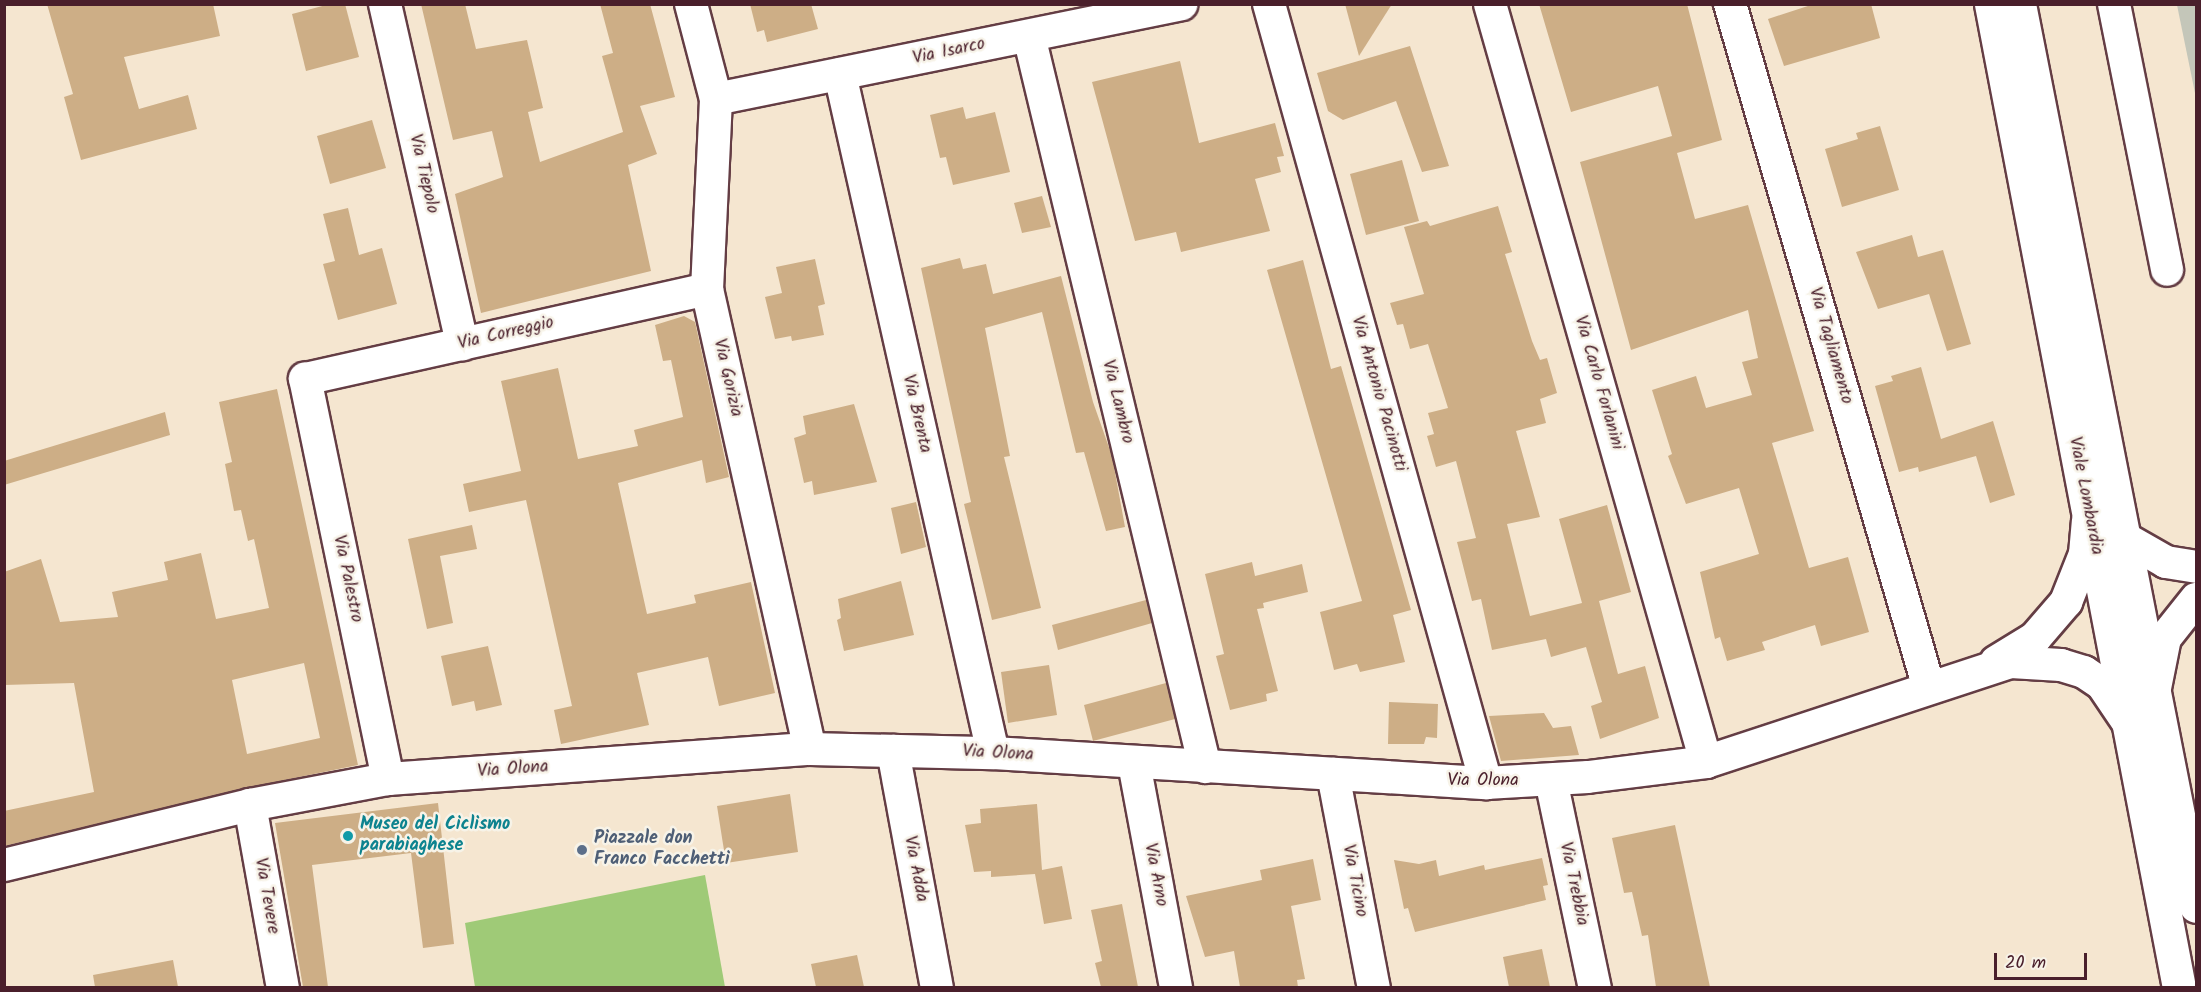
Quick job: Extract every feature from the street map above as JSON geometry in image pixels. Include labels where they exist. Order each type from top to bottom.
[{"type":"main road","name":"Viale Lombardia","points":[[1991,4],[2179,987]]},
{"type":"main road","name":"Viale Lombardia","points":[[2019,4],[2126,539],[2196,906]]},
{"type":"street","name":"Via Tiepolo","points":[[385,4],[462,344]]},
{"type":"street","name":"Via Gorizia","points":[[691,4],[716,99],[707,289],[810,749]]},
{"type":"street","name":"Via Isarco","points":[[716,99],[1029,36],[1072,15],[1181,4]]},
{"type":"street","name":"Via Antonio Pacinotti","points":[[1269,4],[1486,783]]},
{"type":"street","name":"Via Carlo Forlanini","points":[[1490,4],[1706,762]]},
{"type":"street","name":"Via Tagliamento","points":[[1730,4],[1929,688]]},
{"type":"street","points":[[2114,4],[2167,270]]},
{"type":"street","name":"Via Lambro","points":[[1029,36],[1205,767]]},
{"type":"street","name":"Via Brenta","points":[[840,74],[993,753]]},
{"type":"street","name":"Via Correggio","points":[[305,379],[707,289]]},
{"type":"street","name":"Via Palestro","points":[[305,379],[388,778]]},
{"type":"street","name":"Via Olona","points":[[1985,669],[2035,638],[2066,602],[2085,554],[2089,516]]},
{"type":"street","points":[[2126,539],[2166,562],[2196,567]]},
{"type":"street","points":[[2155,688],[2165,638],[2196,599]]},
{"type":"street","name":"Via Olona","points":[[4,865],[250,805],[388,778],[810,749],[993,753],[1486,783],[1551,780],[1706,762],[2011,662],[2037,662],[2084,672],[2102,684],[2128,723]]},
{"type":"street","name":"Via Adda","points":[[893,751],[937,987]]},
{"type":"street","name":"Via Arno","points":[[1134,763],[1176,987]]},
{"type":"street","name":"Via Ticino","points":[[1333,774],[1374,987]]},
{"type":"street","name":"Via Trebbia","points":[[1551,780],[1595,987]]},
{"type":"street","name":"Via Tevere","points":[[250,805],[283,987]]},
{"type":"shaded area","points":[[2177,5],[2196,5],[2196,98]]},
{"type":"green space","points":[[705,875],[725,987],[475,987],[465,923]]},
{"type":"building","points":[[47,4],[213,4],[220,36],[124,57],[139,109],[188,95],[197,129],[81,160],[64,97],[73,94]]},
{"type":"building","points":[[330,4],[345,4],[359,57],[306,71],[292,14]]},
{"type":"building","points":[[421,4],[465,4],[476,49],[527,40],[543,108],[528,112],[540,162],[623,132],[602,56],[613,53],[600,4],[650,4],[675,97],[640,106],[657,154],[628,165],[651,271],[481,313],[455,194],[503,177],[492,131],[453,140]]},
{"type":"building","points":[[750,4],[811,4],[818,29],[767,42],[764,30],[757,32]]},
{"type":"building","points":[[1345,4],[1392,4],[1359,56]]},
{"type":"building","points":[[1539,4],[1687,4],[1722,140],[1677,153],[1695,219],[1748,205],[1814,431],[1772,443],[1809,568],[1848,557],[1869,632],[1821,646],[1815,625],[1762,642],[1765,650],[1727,661],[1720,637],[1715,639],[1700,572],[1759,554],[1739,488],[1686,504],[1668,456],[1672,454],[1652,390],[1696,376],[1706,408],[1752,395],[1742,362],[1758,358],[1748,310],[1631,350],[1580,162],[1672,136],[1658,86],[1571,112]]},
{"type":"building","points":[[1814,4],[1871,4],[1880,38],[1784,66],[1768,19]]},
{"type":"building","points":[[1410,46],[1449,166],[1422,172],[1396,101],[1343,120],[1328,111],[1317,73]]},
{"type":"building","points":[[1180,61],[1199,143],[1275,123],[1284,156],[1277,157],[1281,172],[1255,179],[1270,231],[1181,252],[1176,232],[1135,241],[1092,82]]},
{"type":"building","points":[[963,107],[966,119],[995,112],[1010,172],[953,185],[946,157],[940,158],[930,115]]},
{"type":"building","points":[[372,120],[386,168],[330,184],[317,136]]},
{"type":"building","points":[[1880,126],[1899,190],[1842,207],[1825,149],[1858,139],[1856,133]]},
{"type":"building","points":[[1402,160],[1419,221],[1366,235],[1350,174]]},
{"type":"building","points":[[1042,196],[1051,227],[1022,233],[1014,203]]},
{"type":"building","points":[[1498,206],[1512,252],[1505,254],[1532,341],[1540,360],[1547,358],[1557,393],[1540,399],[1546,423],[1516,431],[1540,517],[1507,524],[1530,616],[1582,603],[1559,519],[1607,505],[1631,592],[1599,601],[1618,674],[1645,666],[1659,718],[1600,739],[1591,706],[1602,702],[1586,647],[1551,657],[1546,639],[1492,650],[1481,599],[1472,601],[1457,542],[1476,538],[1456,461],[1436,467],[1427,436],[1434,434],[1428,413],[1448,408],[1428,344],[1410,349],[1403,324],[1397,325],[1390,303],[1424,294],[1404,227],[1427,221],[1430,226]]},
{"type":"building","points":[[348,208],[359,255],[382,248],[397,304],[338,320],[323,264],[335,261],[323,214]]},
{"type":"building","points":[[1912,235],[1918,257],[1943,250],[1971,344],[1947,351],[1929,294],[1878,309],[1856,252]]},
{"type":"building","points":[[960,258],[963,269],[986,264],[993,294],[1061,276],[1093,402],[1112,456],[1125,527],[1106,531],[1084,452],[1076,453],[1042,312],[985,328],[1010,456],[1004,457],[1041,608],[992,620],[964,504],[971,502],[921,268]]},
{"type":"building","points":[[815,259],[825,304],[818,306],[824,335],[792,341],[791,336],[775,339],[765,297],[782,293],[776,267]]},
{"type":"building","points":[[1303,260],[1331,369],[1341,366],[1411,610],[1393,615],[1405,662],[1360,672],[1357,664],[1334,670],[1320,612],[1362,601],[1267,270]]},
{"type":"building","points":[[684,316],[695,322],[729,477],[706,483],[702,460],[618,483],[647,614],[696,603],[694,595],[751,582],[775,693],[719,706],[708,657],[637,673],[649,725],[561,744],[554,710],[572,706],[526,500],[469,512],[463,484],[521,471],[501,381],[558,368],[578,459],[638,446],[634,430],[683,417],[671,360],[663,361],[655,325]]},
{"type":"building","points":[[1921,367],[1941,439],[1993,421],[2015,495],[1990,503],[1976,456],[1919,472],[1918,467],[1899,472],[1875,386],[1893,381],[1891,376]]},
{"type":"building","points":[[277,389],[358,765],[246,788],[4,846],[4,811],[94,792],[74,683],[4,685],[4,572],[41,559],[60,622],[118,617],[112,592],[168,580],[164,562],[201,553],[216,619],[269,608],[254,539],[248,541],[241,510],[234,511],[225,464],[232,462],[219,402]],"holes":[[[304,663],[320,738],[247,754],[232,680]]]},
{"type":"building","points":[[854,404],[877,482],[814,495],[812,481],[804,483],[794,438],[806,434],[803,416]]},
{"type":"building","points":[[165,412],[170,435],[4,485],[4,461]]},
{"type":"building","points":[[916,502],[926,547],[901,554],[891,508]]},
{"type":"building","points":[[472,525],[477,549],[440,556],[453,623],[427,629],[408,539]]},
{"type":"building","points":[[1252,562],[1255,576],[1302,564],[1308,592],[1263,603],[1264,608],[1257,609],[1278,691],[1266,694],[1267,701],[1230,710],[1216,656],[1224,654],[1205,574]]},
{"type":"building","points":[[901,581],[914,635],[844,651],[837,620],[841,618],[838,599]]},
{"type":"building","points":[[1146,600],[1152,623],[1058,650],[1052,625]]},
{"type":"building","points":[[488,646],[502,705],[476,711],[474,701],[452,706],[441,656]]},
{"type":"building","points":[[1049,665],[1057,715],[1008,723],[1001,672]]},
{"type":"building","points":[[1166,683],[1175,719],[1093,741],[1084,705]]},
{"type":"building","points":[[1389,702],[1438,704],[1437,738],[1426,737],[1424,744],[1388,744]]},
{"type":"building","points":[[1544,713],[1553,728],[1571,726],[1579,755],[1501,761],[1489,716]]},
{"type":"building","points":[[790,794],[798,852],[726,863],[717,806]]},
{"type":"building","points":[[438,803],[454,944],[423,948],[411,853],[312,865],[328,987],[303,987],[275,823]]},
{"type":"building","points":[[1037,804],[1042,870],[1062,866],[1072,919],[1044,924],[1035,874],[991,877],[991,871],[974,872],[965,825],[981,823],[980,809]]},
{"type":"building","points":[[1675,825],[1710,987],[1656,987],[1648,935],[1642,936],[1632,892],[1624,893],[1612,838]]},
{"type":"building","points":[[1542,858],[1548,885],[1543,886],[1546,900],[1415,932],[1408,908],[1404,909],[1394,860],[1419,864],[1436,860],[1439,876],[1484,865],[1485,870]]},
{"type":"building","points":[[1313,859],[1321,900],[1291,906],[1305,979],[1297,980],[1298,987],[1240,987],[1234,951],[1205,957],[1186,896],[1262,880],[1260,870]]},
{"type":"building","points":[[1122,904],[1138,987],[1101,987],[1095,963],[1102,961],[1091,910]]},
{"type":"building","points":[[1542,949],[1550,987],[1509,987],[1503,957]]},
{"type":"building","points":[[857,955],[864,987],[816,987],[811,964]]},
{"type":"building","points":[[173,960],[178,987],[95,987],[93,975]]},
{"type":"place","name":"Museo del Ciclismo parabiaghese","points":[[348,836]]},
{"type":"place","name":"Piazzale don Franco Facchetti","points":[[582,850]]}]
